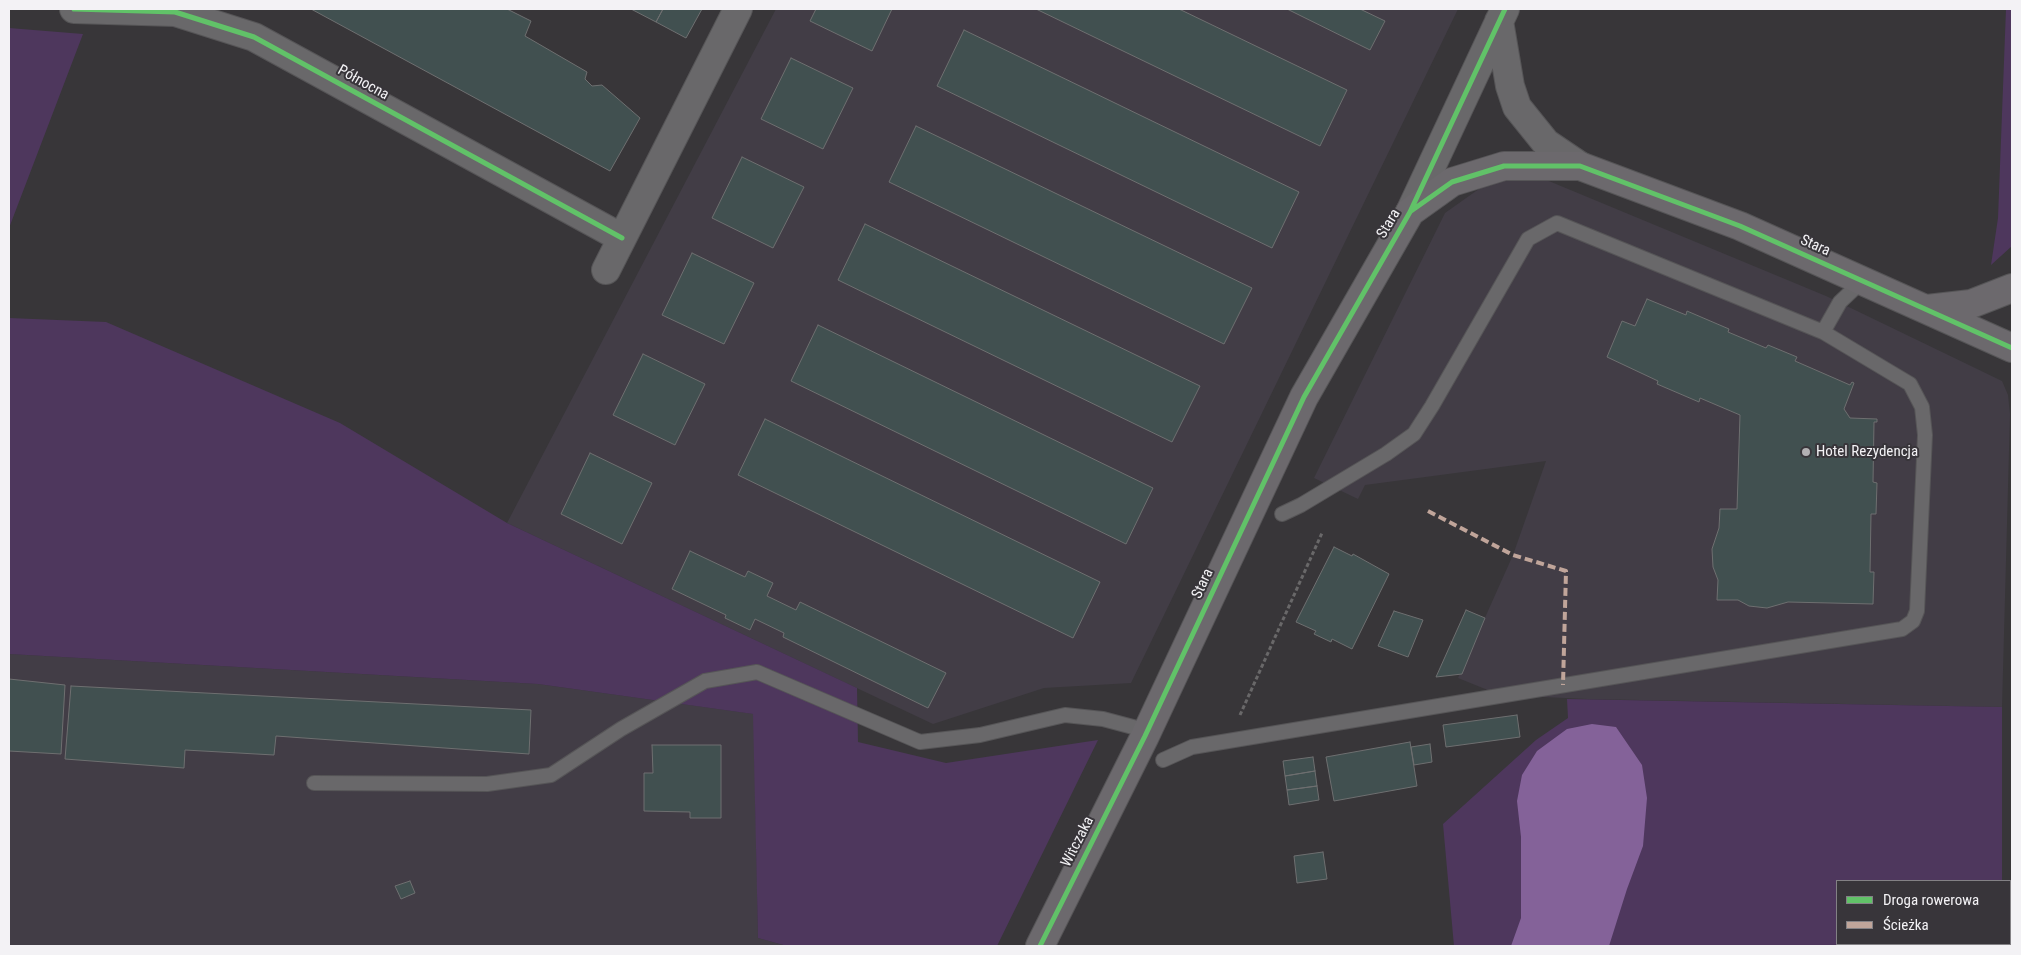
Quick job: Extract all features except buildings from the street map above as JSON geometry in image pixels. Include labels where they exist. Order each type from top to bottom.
[{"type":"street","name":"Północna","points":[[74,9],[175,12],[254,37],[622,238]]},
{"type":"street","points":[[606,270],[738,9]]},
{"type":"street","points":[[1502,15],[1510,86],[1517,107],[1546,143],[1580,166]]},
{"type":"street","points":[[1410,212],[1502,15]]},
{"type":"street","name":"Stara","points":[[1143,740],[1304,398],[1410,212],[1452,182],[1504,166],[1580,166],[1740,226],[2012,348]]},
{"type":"street","points":[[1927,309],[1970,304],[2012,288]]},
{"type":"street","name":"Witczaka","points":[[1040,946],[1143,740]]},
{"type":"lane","points":[[1164,760],[1192,747],[1902,628],[1913,621],[1917,611],[1925,435],[1922,407],[1910,384],[1823,332],[1556,223],[1528,239],[1414,434],[1386,454],[1301,505],[1282,514]]},
{"type":"lane","points":[[1823,332],[1840,302],[1858,285],[1874,285]]},
{"type":"lane","points":[[314,783],[487,784],[551,775],[621,728],[706,681],[757,672],[920,742],[980,735],[1065,715],[1103,719],[1143,740]]},
{"type":"path","points":[[1228,741],[1322,532]]},
{"type":"shaded area","points":[[776,9],[1458,9],[1131,683],[1044,688],[933,724],[507,523]]},
{"type":"shaded area","points":[[2006,9],[2012,9],[2012,246],[1991,265],[1998,218]]},
{"type":"shaded area","points":[[9,28],[83,34],[9,228]]},
{"type":"shaded area","points":[[1511,177],[1544,179],[1826,296],[2002,381],[2008,395],[2010,414],[2002,707],[1587,699],[1500,695],[1458,678],[1513,555],[1546,461],[1365,485],[1358,499],[1314,478],[1445,213],[1486,184]]},
{"type":"shaded area","points":[[9,318],[106,322],[340,423],[507,523],[857,688],[858,742],[946,763],[1098,740],[997,946],[787,946],[758,938],[753,714],[538,684],[9,654]]},
{"type":"shaded area","points":[[9,654],[538,684],[754,714],[758,938],[787,946],[9,946]]},
{"type":"shaded area","points":[[1567,699],[2002,707],[2002,880],[1836,880],[1836,945],[2002,946],[1454,946],[1443,824],[1536,740],[1568,718]]},
{"type":"shaded area","points":[[1592,724],[1616,727],[1642,765],[1647,798],[1643,846],[1609,946],[1511,946],[1521,918],[1521,837],[1517,801],[1522,775],[1537,751],[1567,729]]},
{"type":"marked path","points":[[1428,511],[1513,555],[1566,571],[1563,685]]},
{"type":"cycle path","points":[[74,9],[175,12],[254,37],[622,238]]},
{"type":"cycle path","points":[[1040,946],[1145,736],[1304,397],[1410,212],[1505,9]]},
{"type":"cycle path","points":[[1411,211],[1452,182],[1504,166],[1580,166],[1740,226],[2012,348]]},
{"type":"place","name":"Hotel Rezydencja","points":[[1806,452]]}]
